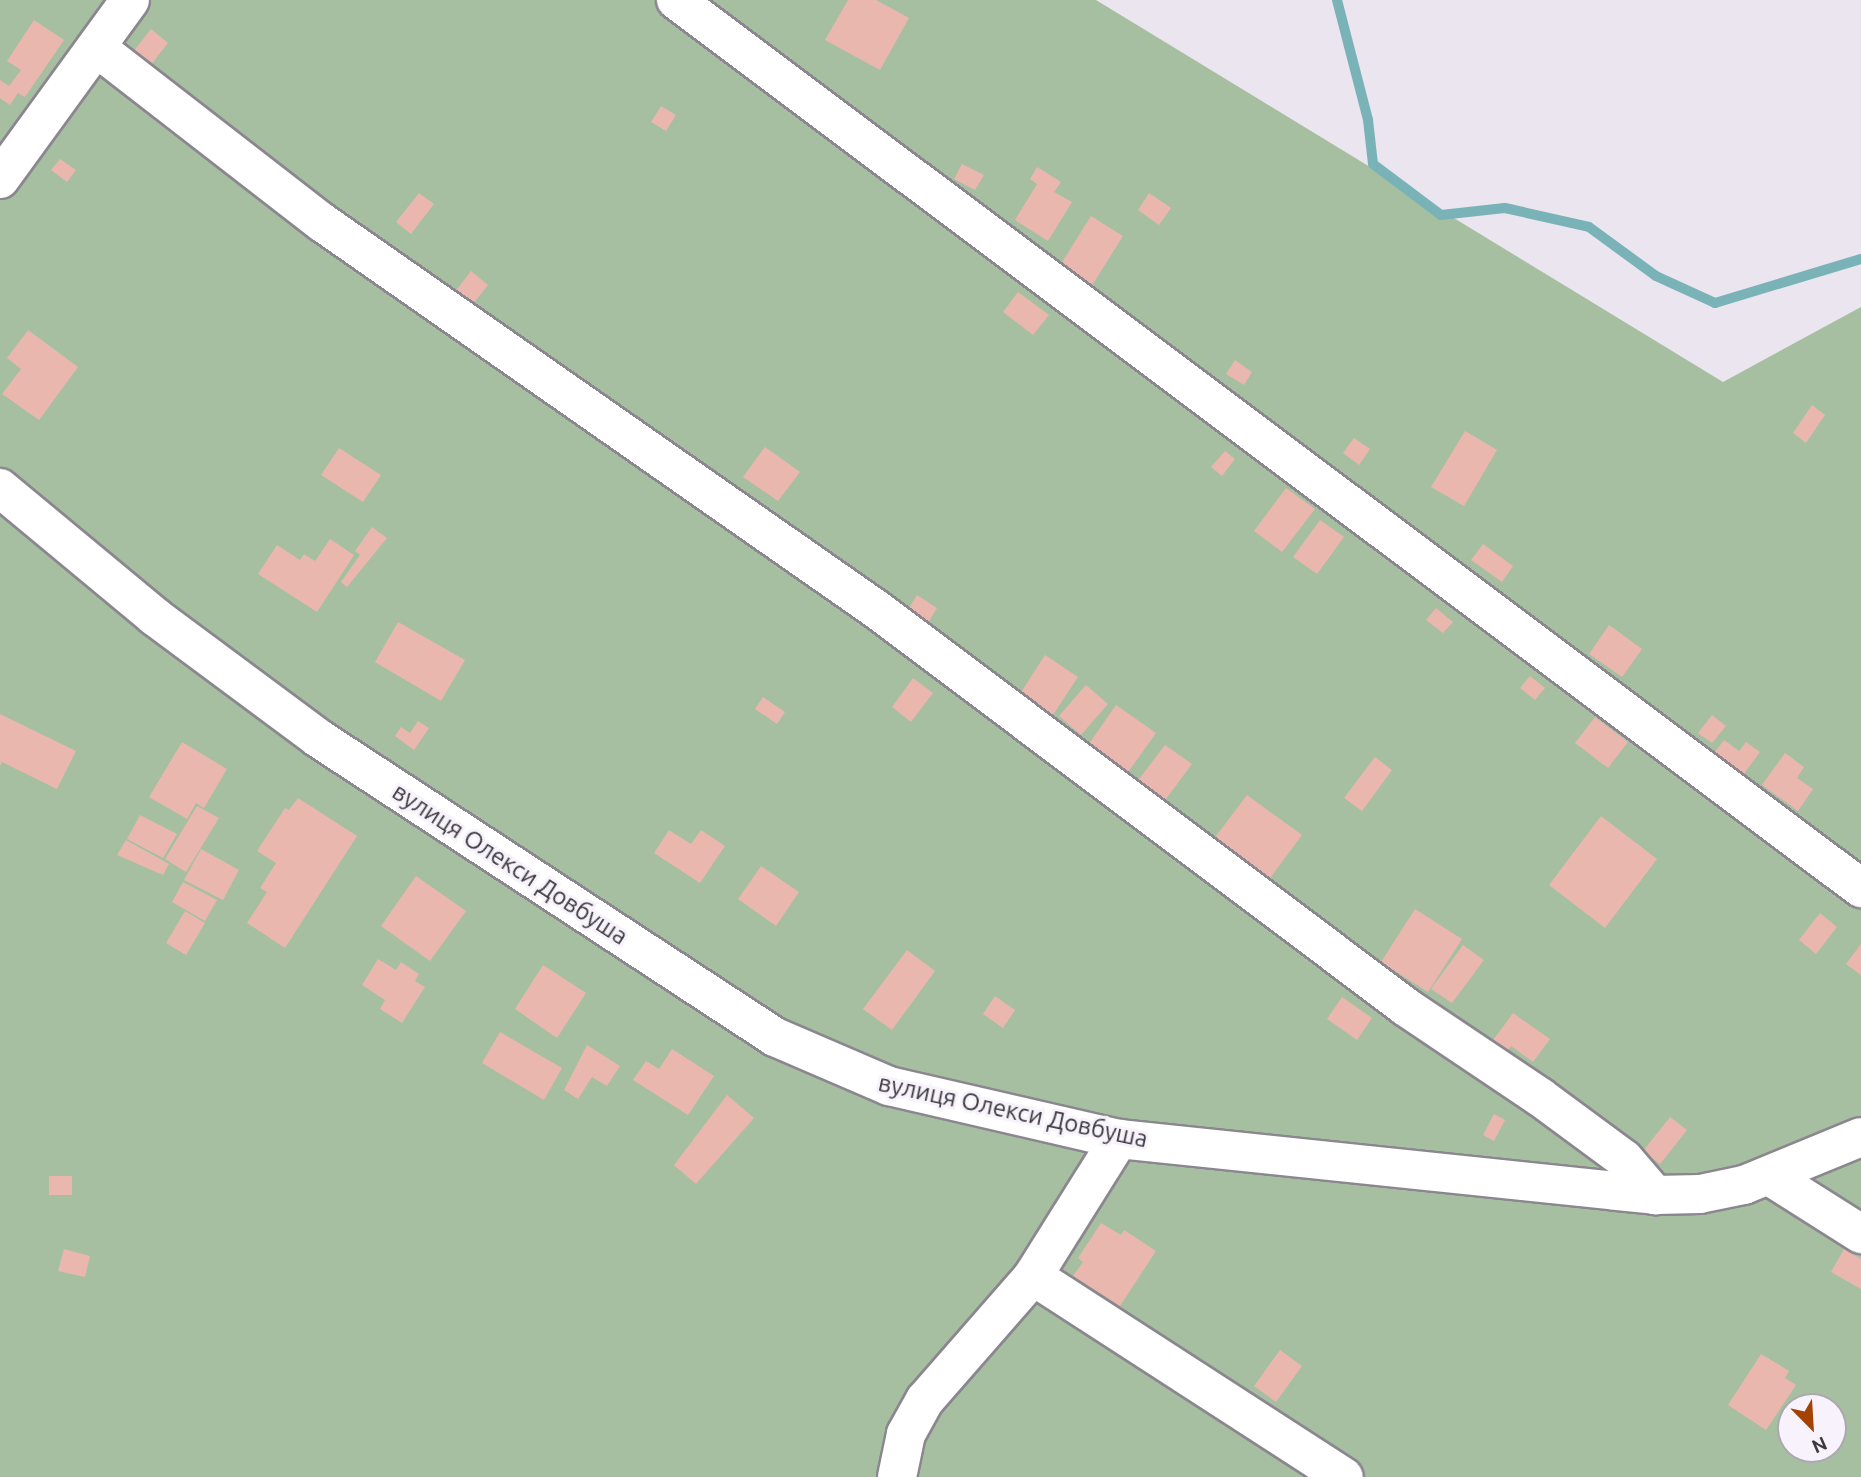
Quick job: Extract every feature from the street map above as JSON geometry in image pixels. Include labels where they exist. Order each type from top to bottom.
[{"type":"street","points":[[0,179],[130,0]]},
{"type":"street","points":[[676,0],[1861,888]]},
{"type":"street","points":[[97,48],[323,223],[876,609],[1406,1007],[1540,1097],[1624,1159],[1655,1195]]},
{"type":"street","name":"вулиця Олекси Довбуша","points":[[0,488],[153,616],[318,738],[775,1037],[888,1087],[1119,1139],[1655,1195],[1700,1194],[1772,1177],[1861,1137]]},
{"type":"street","points":[[897,1477],[906,1434],[925,1400],[1033,1276],[1119,1139]]},
{"type":"street","points":[[1772,1177],[1861,1234]]},
{"type":"street","points":[[1033,1276],[1345,1477]]},
{"type":"green space","points":[[0,0],[1096,0],[1723,382],[1861,307],[1861,1477],[0,1477]]},
{"type":"building","points":[[848,0],[876,0],[909,18],[880,70],[825,40]]},
{"type":"building","points":[[34,20],[64,40],[25,97],[18,93],[10,105],[0,98],[0,80],[9,86],[21,70],[7,61]]},
{"type":"building","points":[[151,29],[168,43],[150,66],[133,52]]},
{"type":"building","points":[[661,106],[676,115],[666,131],[651,122]]},
{"type":"building","points":[[60,159],[76,170],[67,182],[51,170]]},
{"type":"building","points":[[962,164],[984,175],[975,190],[954,179]]},
{"type":"building","points":[[1037,167],[1061,182],[1054,192],[1072,202],[1048,241],[1015,220],[1037,184],[1030,179]]},
{"type":"building","points":[[419,193],[434,204],[411,234],[396,222]]},
{"type":"building","points":[[1149,193],[1171,208],[1159,225],[1138,210]]},
{"type":"building","points":[[1091,216],[1123,236],[1091,287],[1059,267]]},
{"type":"building","points":[[471,271],[488,285],[468,310],[451,297]]},
{"type":"building","points":[[1018,292],[1049,315],[1033,335],[1003,312]]},
{"type":"building","points":[[28,330],[78,367],[39,420],[2,394],[21,369],[7,358]]},
{"type":"building","points":[[1235,360],[1252,372],[1244,385],[1226,374]]},
{"type":"building","points":[[1812,405],[1825,415],[1806,443],[1793,433]]},
{"type":"building","points":[[1465,431],[1497,450],[1464,506],[1431,487]]},
{"type":"building","points":[[1354,438],[1370,449],[1359,465],[1343,453]]},
{"type":"building","points":[[765,447],[800,472],[778,501],[743,477]]},
{"type":"building","points":[[339,448],[381,475],[363,502],[321,475]]},
{"type":"building","points":[[1225,451],[1235,459],[1222,476],[1211,467]]},
{"type":"building","points":[[1286,488],[1315,509],[1282,552],[1254,531]]},
{"type":"building","points":[[1320,520],[1344,537],[1317,574],[1293,557]]},
{"type":"building","points":[[372,527],[387,538],[347,587],[341,582],[360,555],[355,551]]},
{"type":"building","points":[[330,539],[354,555],[317,612],[258,574],[277,545],[300,560],[304,554],[315,561]]},
{"type":"building","points":[[1483,544],[1513,566],[1502,582],[1471,560]]},
{"type":"building","points":[[917,595],[937,608],[928,623],[908,610]]},
{"type":"building","points":[[1436,608],[1453,622],[1443,633],[1426,620]]},
{"type":"building","points":[[398,622],[465,660],[441,701],[375,662]]},
{"type":"building","points":[[1609,625],[1642,649],[1622,677],[1589,654]]},
{"type":"building","points":[[1045,655],[1078,677],[1049,721],[1016,700]]},
{"type":"building","points":[[1530,676],[1545,688],[1535,700],[1520,688]]},
{"type":"building","points":[[913,678],[933,693],[911,722],[892,707]]},
{"type":"building","points":[[1086,685],[1108,704],[1081,735],[1059,716]]},
{"type":"building","points":[[763,697],[785,712],[777,724],[755,709]]},
{"type":"building","points":[[1116,705],[1156,733],[1124,778],[1084,751]]},
{"type":"building","points":[[0,714],[76,751],[57,789],[2,762],[0,766]]},
{"type":"building","points":[[1712,715],[1726,726],[1712,743],[1698,733]]},
{"type":"building","points":[[1595,717],[1628,742],[1608,768],[1575,743]]},
{"type":"building","points":[[418,721],[429,728],[414,750],[395,736],[401,727],[410,733]]},
{"type":"building","points":[[1724,740],[1739,751],[1746,742],[1760,752],[1741,778],[1711,757]]},
{"type":"building","points":[[182,742],[227,769],[204,808],[196,803],[187,819],[149,797]]},
{"type":"building","points":[[1165,745],[1192,764],[1163,803],[1136,783]]},
{"type":"building","points":[[1785,753],[1804,767],[1797,778],[1813,789],[1798,811],[1762,785]]},
{"type":"building","points":[[1375,757],[1392,770],[1362,811],[1344,798]]},
{"type":"building","points":[[1247,795],[1302,835],[1268,881],[1213,840]]},
{"type":"building","points":[[298,798],[357,836],[285,948],[247,923],[267,892],[260,888],[276,863],[257,851],[285,808],[289,810]]},
{"type":"building","points":[[197,806],[219,818],[186,872],[165,859]]},
{"type":"building","points":[[140,815],[177,834],[163,858],[127,839]]},
{"type":"building","points":[[1601,816],[1657,859],[1605,928],[1549,885]]},
{"type":"building","points":[[669,830],[691,844],[701,830],[725,846],[700,883],[654,853]]},
{"type":"building","points":[[126,840],[169,864],[163,875],[117,855]]},
{"type":"building","points":[[201,849],[239,870],[223,900],[184,880]]},
{"type":"building","points":[[761,866],[799,892],[776,926],[738,899]]},
{"type":"building","points":[[416,876],[466,911],[430,961],[381,926]]},
{"type":"building","points":[[183,882],[217,900],[205,921],[172,902]]},
{"type":"building","points":[[1415,909],[1462,939],[1428,992],[1381,962]]},
{"type":"building","points":[[185,911],[205,923],[186,955],[166,943]]},
{"type":"building","points":[[1820,913],[1837,927],[1816,954],[1799,940]]},
{"type":"building","points":[[1861,944],[1861,975],[1846,964]]},
{"type":"building","points":[[1463,945],[1484,960],[1452,1003],[1431,989]]},
{"type":"building","points":[[907,950],[935,971],[892,1030],[863,1009]]},
{"type":"building","points":[[378,959],[396,970],[401,962],[419,974],[415,981],[425,987],[402,1023],[380,1009],[385,1000],[362,985]]},
{"type":"building","points":[[543,965],[586,993],[557,1038],[515,1009]]},
{"type":"building","points":[[995,996],[1015,1010],[1003,1028],[983,1014]]},
{"type":"building","points":[[1342,997],[1372,1018],[1357,1040],[1327,1019]]},
{"type":"building","points":[[1513,1013],[1550,1039],[1533,1062],[1511,1046],[1505,1054],[1491,1043]]},
{"type":"building","points":[[500,1032],[562,1068],[544,1100],[482,1063]]},
{"type":"building","points":[[587,1045],[620,1066],[607,1086],[592,1077],[578,1099],[564,1090]]},
{"type":"building","points":[[672,1049],[714,1076],[688,1115],[633,1080],[646,1061],[659,1069]]},
{"type":"building","points":[[727,1095],[754,1118],[696,1184],[674,1165]]},
{"type":"building","points":[[1494,1114],[1505,1120],[1494,1141],[1483,1135]]},
{"type":"building","points":[[1670,1117],[1687,1130],[1660,1164],[1643,1151]]},
{"type":"building","points":[[49,1176],[72,1176],[72,1195],[49,1195]]},
{"type":"building","points":[[1101,1223],[1121,1235],[1124,1230],[1156,1251],[1120,1306],[1073,1276],[1083,1262],[1078,1258]]},
{"type":"building","points":[[64,1249],[90,1256],[85,1277],[58,1271]]},
{"type":"building","points":[[1844,1249],[1861,1259],[1861,1289],[1831,1272]]},
{"type":"building","points":[[1280,1350],[1302,1366],[1276,1402],[1254,1386]]},
{"type":"building","points":[[1761,1354],[1789,1371],[1785,1378],[1796,1385],[1791,1393],[1777,1393],[1777,1414],[1766,1430],[1728,1405]]},
{"type":"waterway","points":[[1337,0],[1368,120],[1373,164],[1441,215],[1505,208],[1589,227],[1656,276],[1715,303],[1861,259]]}]
